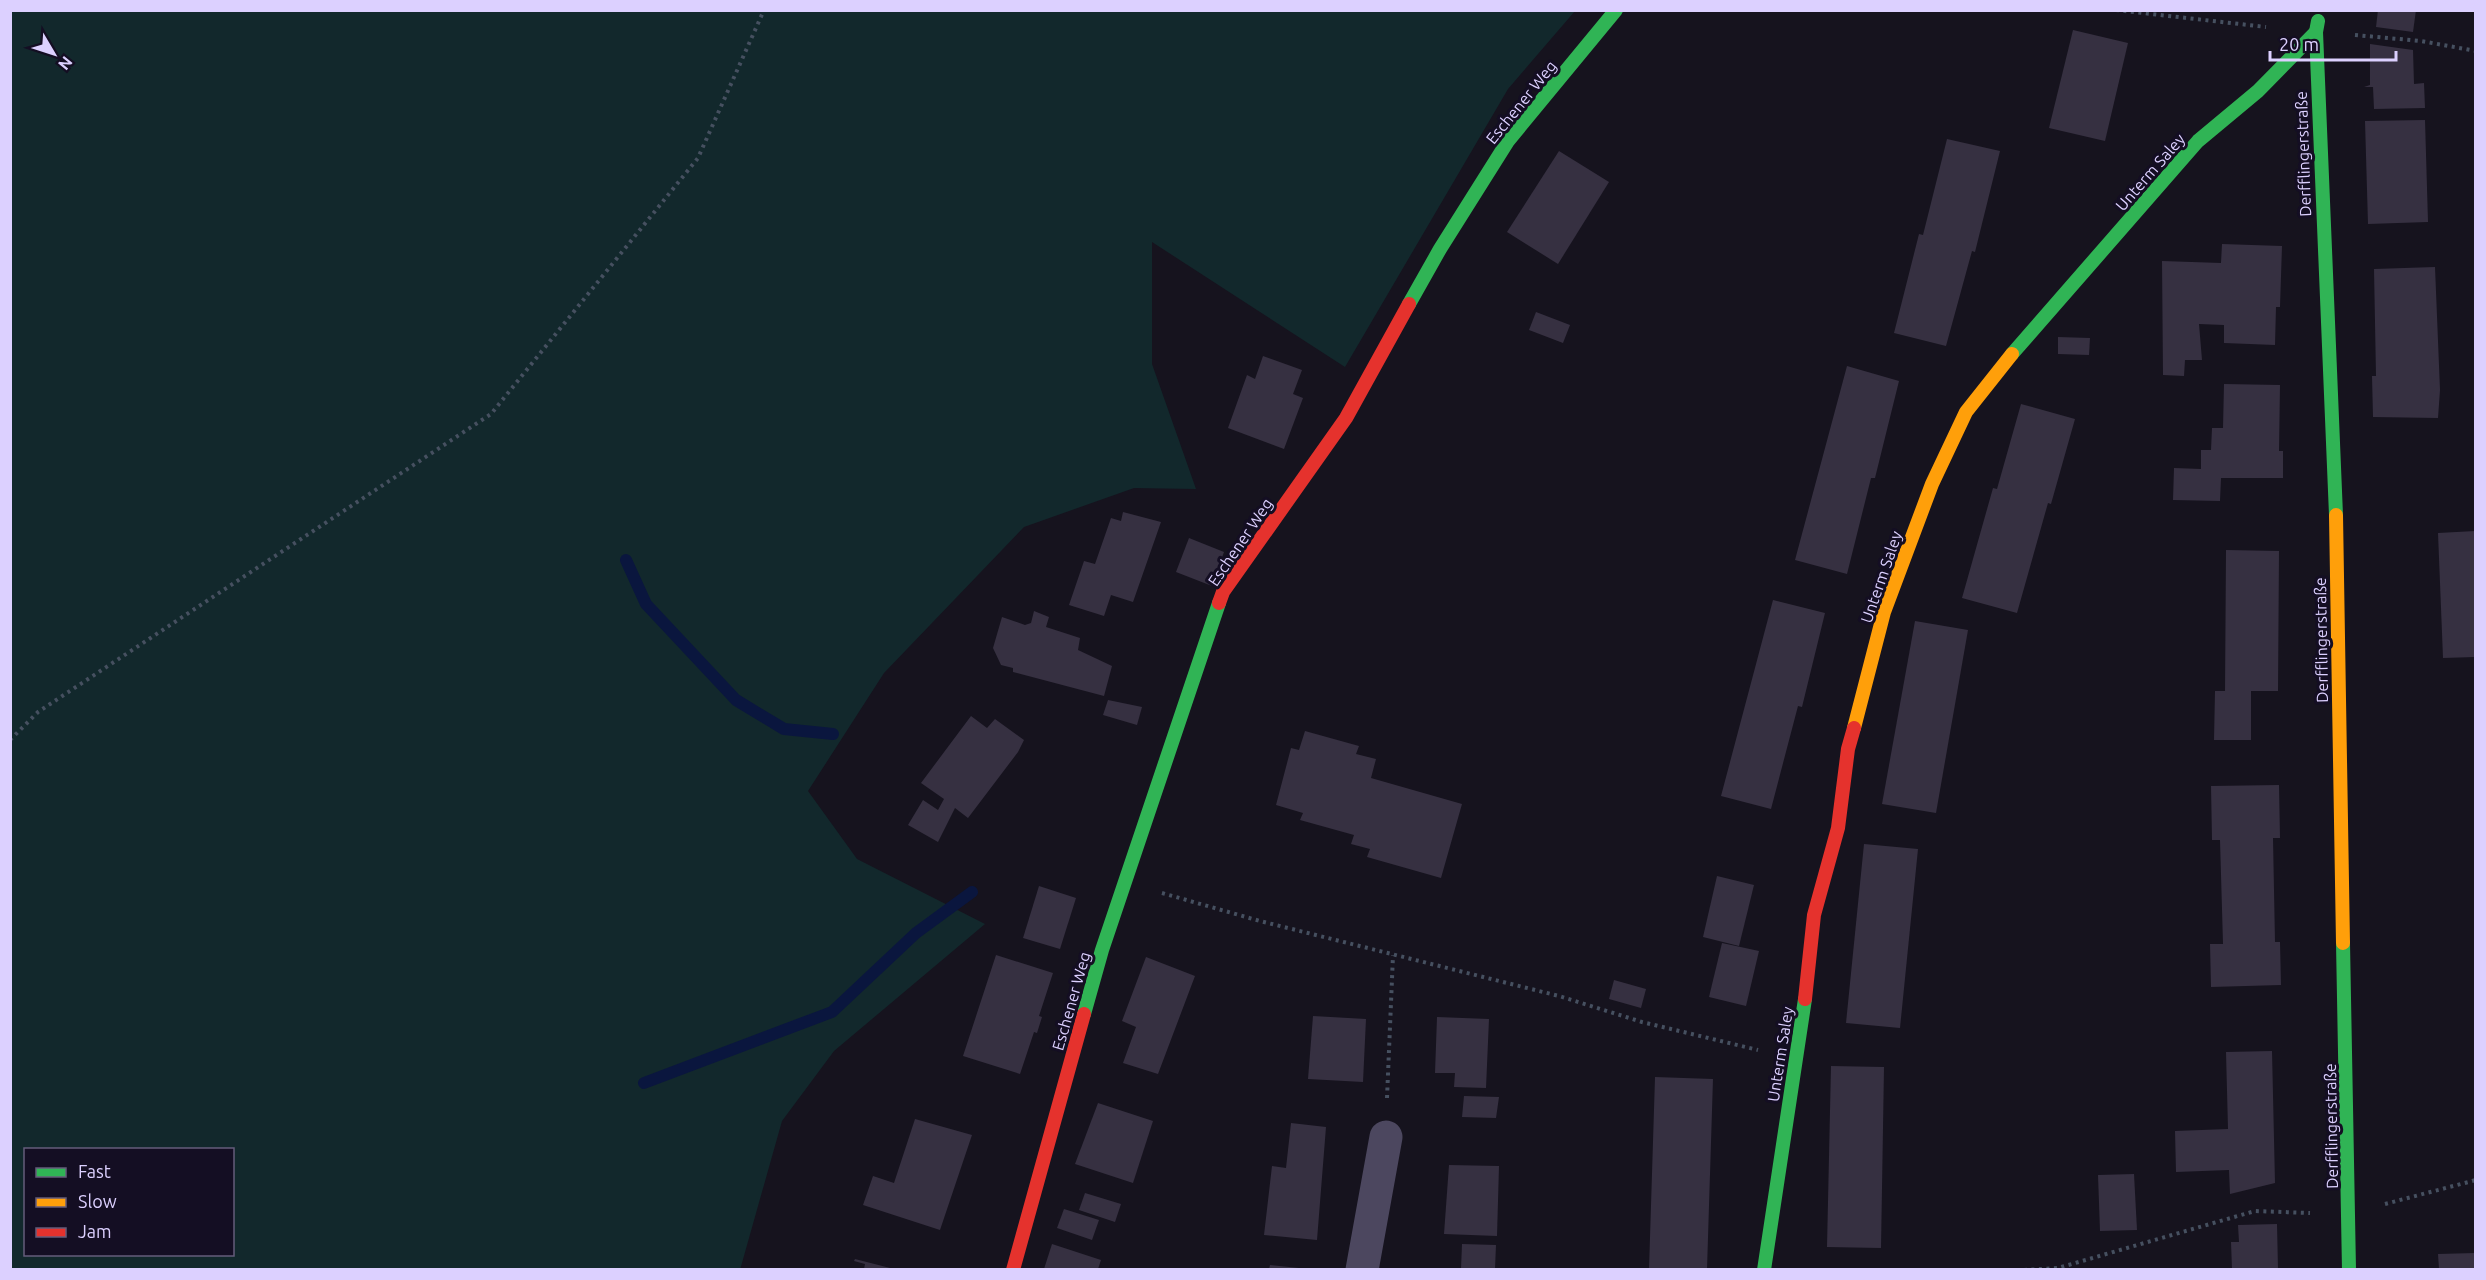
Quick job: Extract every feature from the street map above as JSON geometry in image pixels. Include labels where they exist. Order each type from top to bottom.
[{"type":"street","name":"Eschener Weg","points":[[1013,1269],[1102,950],[1223,592],[1346,418],[1440,249],[1508,141],[1616,10]]},
{"type":"street","name":"Derfflingerstraße","points":[[2320,10],[2316,32],[2323,253],[2335,477],[2349,1269]]},
{"type":"street","name":"Unterm Saley","points":[[1764,1269],[1775,1184],[1811,960],[1814,915],[1838,828],[1848,749],[1884,612],[1932,484],[1966,412],[2017,348],[2100,256],[2150,194],[2198,141],[2258,91],[2316,32]]},
{"type":"street","points":[[1362,1269],[1386,1137]]},
{"type":"path","points":[[10,740],[38,712],[491,414],[698,158],[764,10]]},
{"type":"path","points":[[2116,10],[2316,32]]},
{"type":"path","points":[[2372,36],[2475,51]]},
{"type":"path","points":[[1126,882],[1260,921],[1559,996],[1642,1022],[1797,1058]]},
{"type":"path","points":[[1386,1137],[1394,955]]},
{"type":"path","points":[[2024,1269],[2058,1268],[2255,1211],[2349,1214],[2475,1180]]},
{"type":"green space","points":[[10,11],[1575,11],[1508,89],[1345,367],[1152,242],[1152,364],[1196,489],[1134,488],[1024,527],[884,673],[808,791],[857,859],[985,924],[834,1051],[782,1121],[740,1270],[11,1269]]},
{"type":"building","points":[[2378,10],[2416,10],[2413,32],[2376,27]]},
{"type":"building","points":[[2073,30],[2128,43],[2105,141],[2049,128]]},
{"type":"building","points":[[2370,44],[2413,50],[2414,84],[2424,83],[2425,108],[2374,109],[2373,87],[2364,87],[2370,85]]},
{"type":"building","points":[[2425,120],[2428,222],[2368,224],[2365,121]]},
{"type":"building","points":[[1947,139],[2000,151],[1975,252],[1972,251],[1946,346],[1894,333],[1919,234],[1923,235]]},
{"type":"building","points":[[1559,151],[1609,182],[1558,264],[1507,232]]},
{"type":"building","points":[[2222,244],[2282,246],[2280,307],[2276,307],[2275,345],[2224,343],[2224,325],[2199,324],[2202,360],[2185,360],[2184,376],[2163,375],[2162,261],[2221,263]]},
{"type":"building","points":[[2435,267],[2440,390],[2438,418],[2373,417],[2372,376],[2376,376],[2374,269]]},
{"type":"building","points":[[1536,312],[1570,325],[1563,343],[1529,330]]},
{"type":"building","points":[[2058,337],[2090,338],[2089,355],[2058,354]]},
{"type":"building","points":[[1263,356],[1302,370],[1293,394],[1303,398],[1284,449],[1228,428],[1247,375],[1255,379]]},
{"type":"building","points":[[1847,366],[1899,381],[1875,478],[1871,478],[1847,574],[1795,560]]},
{"type":"building","points":[[2224,384],[2280,385],[2279,451],[2283,451],[2283,478],[2221,478],[2220,501],[2173,500],[2174,468],[2201,469],[2201,450],[2211,450],[2212,428],[2223,428]]},
{"type":"building","points":[[2021,404],[2075,419],[2051,504],[2048,503],[2017,613],[1962,598],[1993,488],[1997,489]]},
{"type":"building","points":[[1123,512],[1161,522],[1133,602],[1111,595],[1104,616],[1069,605],[1084,561],[1095,564],[1111,518],[1121,521]]},
{"type":"building","points":[[2475,531],[2475,657],[2443,658],[2438,533]]},
{"type":"building","points":[[1189,538],[1224,552],[1212,586],[1176,572]]},
{"type":"building","points":[[2226,550],[2279,551],[2278,691],[2251,691],[2251,740],[2214,740],[2215,691],[2225,691]]},
{"type":"building","points":[[1773,600],[1825,613],[1802,707],[1798,706],[1771,809],[1721,796]]},
{"type":"building","points":[[1034,611],[1049,617],[1046,627],[1080,638],[1078,650],[1112,666],[1104,696],[1013,672],[1013,668],[1001,665],[993,648],[1002,617],[1025,625],[1031,623]]},
{"type":"building","points":[[1915,621],[1968,630],[1936,813],[1882,804]]},
{"type":"building","points":[[1108,700],[1142,707],[1137,725],[1103,715]]},
{"type":"building","points":[[971,716],[987,728],[995,719],[1024,740],[1018,752],[968,818],[955,808],[938,842],[908,825],[923,800],[938,810],[944,799],[921,783]]},
{"type":"building","points":[[1305,731],[1359,746],[1356,754],[1376,759],[1371,778],[1462,804],[1441,878],[1367,857],[1370,849],[1351,844],[1354,835],[1300,820],[1303,813],[1276,805],[1291,748],[1299,750]]},
{"type":"building","points":[[2279,785],[2280,838],[2273,838],[2275,942],[2280,942],[2281,985],[2211,987],[2210,944],[2223,944],[2220,840],[2212,840],[2211,786]]},
{"type":"building","points":[[1864,844],[1918,849],[1900,1028],[1846,1023]]},
{"type":"building","points":[[1717,876],[1754,885],[1739,946],[1703,937]]},
{"type":"building","points":[[1039,886],[1076,898],[1060,949],[1023,938]]},
{"type":"building","points":[[1722,943],[1759,951],[1746,1006],[1709,997]]},
{"type":"building","points":[[996,955],[1053,973],[1039,1016],[1042,1017],[1037,1033],[1034,1032],[1020,1074],[963,1056]]},
{"type":"building","points":[[1146,957],[1195,976],[1158,1074],[1123,1063],[1136,1027],[1122,1021]]},
{"type":"building","points":[[1614,980],[1646,989],[1641,1008],[1609,999]]},
{"type":"building","points":[[1313,1016],[1366,1019],[1363,1082],[1308,1079]]},
{"type":"building","points":[[1437,1017],[1489,1019],[1486,1088],[1454,1087],[1455,1073],[1435,1073]]},
{"type":"building","points":[[2272,1051],[2275,1183],[2230,1194],[2229,1170],[2176,1172],[2175,1131],[2228,1129],[2226,1052]]},
{"type":"building","points":[[1831,1066],[1884,1067],[1881,1248],[1827,1247]]},
{"type":"building","points":[[1655,1077],[1713,1079],[1707,1269],[1649,1269]]},
{"type":"building","points":[[1464,1096],[1499,1097],[1496,1118],[1462,1117]]},
{"type":"building","points":[[1098,1103],[1153,1121],[1133,1183],[1075,1164]]},
{"type":"building","points":[[915,1119],[972,1135],[940,1230],[863,1205],[873,1176],[894,1183]]},
{"type":"building","points":[[1291,1123],[1326,1127],[1317,1240],[1264,1235],[1272,1166],[1286,1168]]},
{"type":"building","points":[[1449,1165],[1499,1166],[1497,1236],[1444,1234]]},
{"type":"building","points":[[2134,1174],[2137,1230],[2100,1231],[2098,1175]]},
{"type":"building","points":[[1085,1193],[1121,1204],[1115,1222],[1079,1210]]},
{"type":"building","points":[[1064,1209],[1099,1220],[1092,1240],[1057,1228]]},
{"type":"building","points":[[2277,1224],[2278,1269],[2232,1269],[2231,1242],[2239,1242],[2238,1225]]},
{"type":"building","points":[[1052,1244],[1101,1260],[1098,1269],[1044,1269]]},
{"type":"building","points":[[1462,1244],[1496,1245],[1495,1269],[1461,1269]]},
{"type":"building","points":[[2475,1253],[2475,1269],[2439,1269],[2438,1254]]},
{"type":"building","points":[[855,1259],[894,1269],[864,1269],[865,1264],[854,1261]]},
{"type":"building","points":[[1270,1265],[1299,1268],[1299,1269],[1269,1269]]},
{"type":"waterway","points":[[626,560],[646,604],[736,700],[784,729],[833,734]]},
{"type":"waterway","points":[[644,1083],[832,1012],[916,933],[972,892]]},
{"type":"traffic: fast","points":[[1409,304],[1440,249],[1508,141],[1616,10]]},
{"type":"traffic: fast","points":[[2318,21],[2316,32],[2336,515]]},
{"type":"traffic: fast","points":[[2012,354],[2198,141],[2258,91],[2316,32]]},
{"type":"traffic: fast","points":[[1084,1014],[1102,950],[1219,603]]},
{"type":"traffic: fast","points":[[2343,943],[2349,1270]]},
{"type":"traffic: fast","points":[[1764,1270],[1805,999]]},
{"type":"traffic: slow","points":[[1854,728],[1884,612],[1932,484],[1966,412],[2012,354]]},
{"type":"traffic: slow","points":[[2336,515],[2343,943]]},
{"type":"traffic: jam","points":[[1219,603],[1223,592],[1346,418],[1409,304]]},
{"type":"traffic: jam","points":[[1805,999],[1814,915],[1838,828],[1848,749],[1854,728]]},
{"type":"traffic: jam","points":[[1013,1270],[1084,1014]]}]
